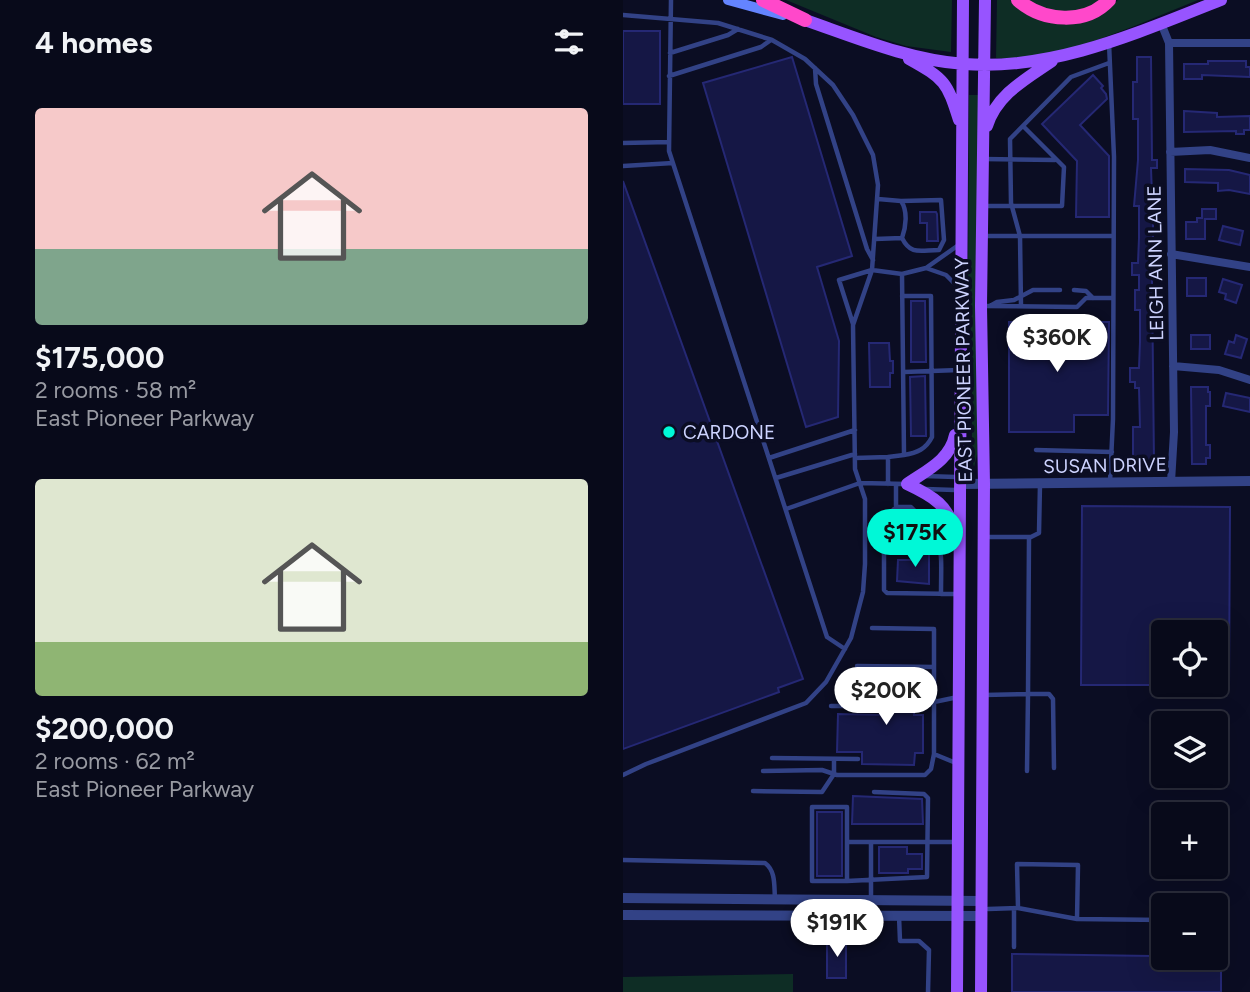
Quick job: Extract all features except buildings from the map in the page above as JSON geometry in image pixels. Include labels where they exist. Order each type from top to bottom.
[{"type":"highway","points":[[763,0],[805,20]]},
{"type":"highway","points":[[1018,0],[1047,16],[1067,18],[1098,10],[1109,0]]},
{"type":"main road","points":[[728,0],[805,20],[897,51],[963,64],[984,65],[1013,65],[1056,58],[1221,0]]},
{"type":"main road","name":"EAST PIONEER PARKWAY","points":[[957,992],[963,0]]},
{"type":"main road","name":"EAST PIONEER PARKWAY","points":[[981,992],[985,306],[982,159],[985,0]]},
{"type":"main road","points":[[897,51],[937,75],[944,83],[951,93],[962,129]]},
{"type":"main road","points":[[983,136],[993,108],[1002,98],[1056,58]]},
{"type":"main road","points":[[902,484],[938,464],[953,447],[961,403]]},
{"type":"main road","points":[[902,484],[926,493],[943,505],[960,542]]},
{"type":"street","points":[[1161,23],[1169,43],[1250,43]]},
{"type":"street","name":"LEIGH ANN LANE","points":[[1169,43],[1174,432],[1171,482]]},
{"type":"street","points":[[1170,152],[1210,150],[1250,158]]},
{"type":"street","points":[[1171,254],[1250,267]]},
{"type":"street","points":[[1173,366],[1219,370],[1250,380]]},
{"type":"street","name":"SUSAN DRIVE","points":[[960,484],[1250,481]]},
{"type":"street","points":[[623,898],[958,901],[983,909]]},
{"type":"street","points":[[808,899],[808,916]]},
{"type":"street","points":[[623,915],[958,916],[983,909]]},
{"type":"lane","points":[[671,0],[669,142],[673,163],[827,637],[845,649]]},
{"type":"lane","points":[[623,15],[718,23],[739,29],[772,40],[805,59],[833,85],[853,115],[873,155],[878,185],[872,270],[853,324]]},
{"type":"lane","points":[[670,53],[739,29]]},
{"type":"lane","points":[[669,76],[761,47],[772,40]]},
{"type":"lane","points":[[1109,41],[1114,157],[1112,452],[1109,482]]},
{"type":"lane","points":[[1021,306],[1020,236],[1012,206],[1010,139],[1070,77],[1109,63]]},
{"type":"lane","points":[[815,68],[820,96],[867,249],[873,260]]},
{"type":"lane","points":[[982,206],[1062,206],[1063,167],[1022,126]]},
{"type":"lane","points":[[623,143],[669,142]]},
{"type":"lane","points":[[982,159],[1056,160]]},
{"type":"lane","points":[[623,166],[673,163]]},
{"type":"lane","points":[[878,199],[941,200],[944,240],[939,250],[912,251],[908,248],[902,238],[905,207],[901,201]]},
{"type":"lane","points":[[982,236],[1113,236]]},
{"type":"lane","points":[[875,239],[902,238]]},
{"type":"lane","points":[[623,775],[806,703],[826,682],[851,638],[863,592],[865,564],[865,499],[855,456],[853,324],[839,280],[872,270],[902,274],[926,268],[961,244]]},
{"type":"lane","points":[[926,268],[946,275],[955,281],[961,291]]},
{"type":"lane","points":[[902,274],[904,455]]},
{"type":"lane","points":[[985,306],[1014,300],[1033,290],[1060,290]]},
{"type":"lane","points":[[1075,290],[1086,291],[1093,298]]},
{"type":"lane","points":[[776,478],[855,456],[904,455],[921,450],[927,445],[932,437],[931,296],[902,296]]},
{"type":"lane","points":[[985,306],[1077,307],[1086,298],[1112,298]]},
{"type":"lane","points":[[904,372],[961,369]]},
{"type":"lane","points":[[769,458],[855,430]]},
{"type":"lane","points":[[1036,450],[1112,452]]},
{"type":"lane","points":[[888,457],[888,484]]},
{"type":"lane","points":[[786,509],[860,484],[902,484],[955,490],[960,484],[956,476],[923,476],[902,484]]},
{"type":"lane","points":[[983,537],[1029,537],[1039,533],[1040,483]]},
{"type":"lane","points":[[902,484],[893,510],[893,540],[884,552],[884,590],[887,593],[960,594]]},
{"type":"lane","points":[[896,507],[911,507],[932,528],[941,547],[941,594]]},
{"type":"lane","points":[[1027,771],[1029,537]]},
{"type":"lane","points":[[893,540],[938,540]]},
{"type":"lane","points":[[763,771],[925,775],[931,769],[934,629],[871,628]]},
{"type":"lane","points":[[857,667],[934,667]]},
{"type":"lane","points":[[831,706],[880,704],[880,667]]},
{"type":"lane","points":[[982,695],[1049,694],[1053,699],[1054,768]]},
{"type":"lane","points":[[934,702],[959,697]]},
{"type":"lane","points":[[933,754],[958,763]]},
{"type":"lane","points":[[772,758],[858,759]]},
{"type":"lane","points":[[753,791],[822,792],[834,774],[834,759]]},
{"type":"lane","points":[[847,881],[847,807],[812,807],[812,881],[847,881],[866,881],[870,878],[927,877],[928,798],[924,794],[874,792]]},
{"type":"lane","points":[[847,842],[958,842]]},
{"type":"lane","points":[[871,842],[871,899]]},
{"type":"lane","points":[[623,860],[765,863],[773,874],[775,899]]},
{"type":"lane","points":[[1014,947],[1017,864],[1078,865],[1077,919]]},
{"type":"lane","points":[[983,909],[1016,908],[1077,919],[1151,919]]},
{"type":"lane","points":[[899,916],[900,940],[919,941],[929,950],[928,992]]},
{"type":"green space","points":[[786,0],[952,0],[951,52],[906,46],[876,37]]},
{"type":"green space","points":[[997,0],[1014,0],[1034,16],[1108,9],[1118,0],[1198,0],[1071,48],[1044,55],[996,58]]},
{"type":"green space","points":[[1026,0],[1105,0],[1090,9],[1059,14]]},
{"type":"green space","points":[[969,95],[979,95],[977,455],[974,467],[974,387],[968,280]]},
{"type":"green space","points":[[793,974],[793,992],[623,992],[623,977]]},
{"type":"place","name":"CARDONE","points":[[669,432]]}]
